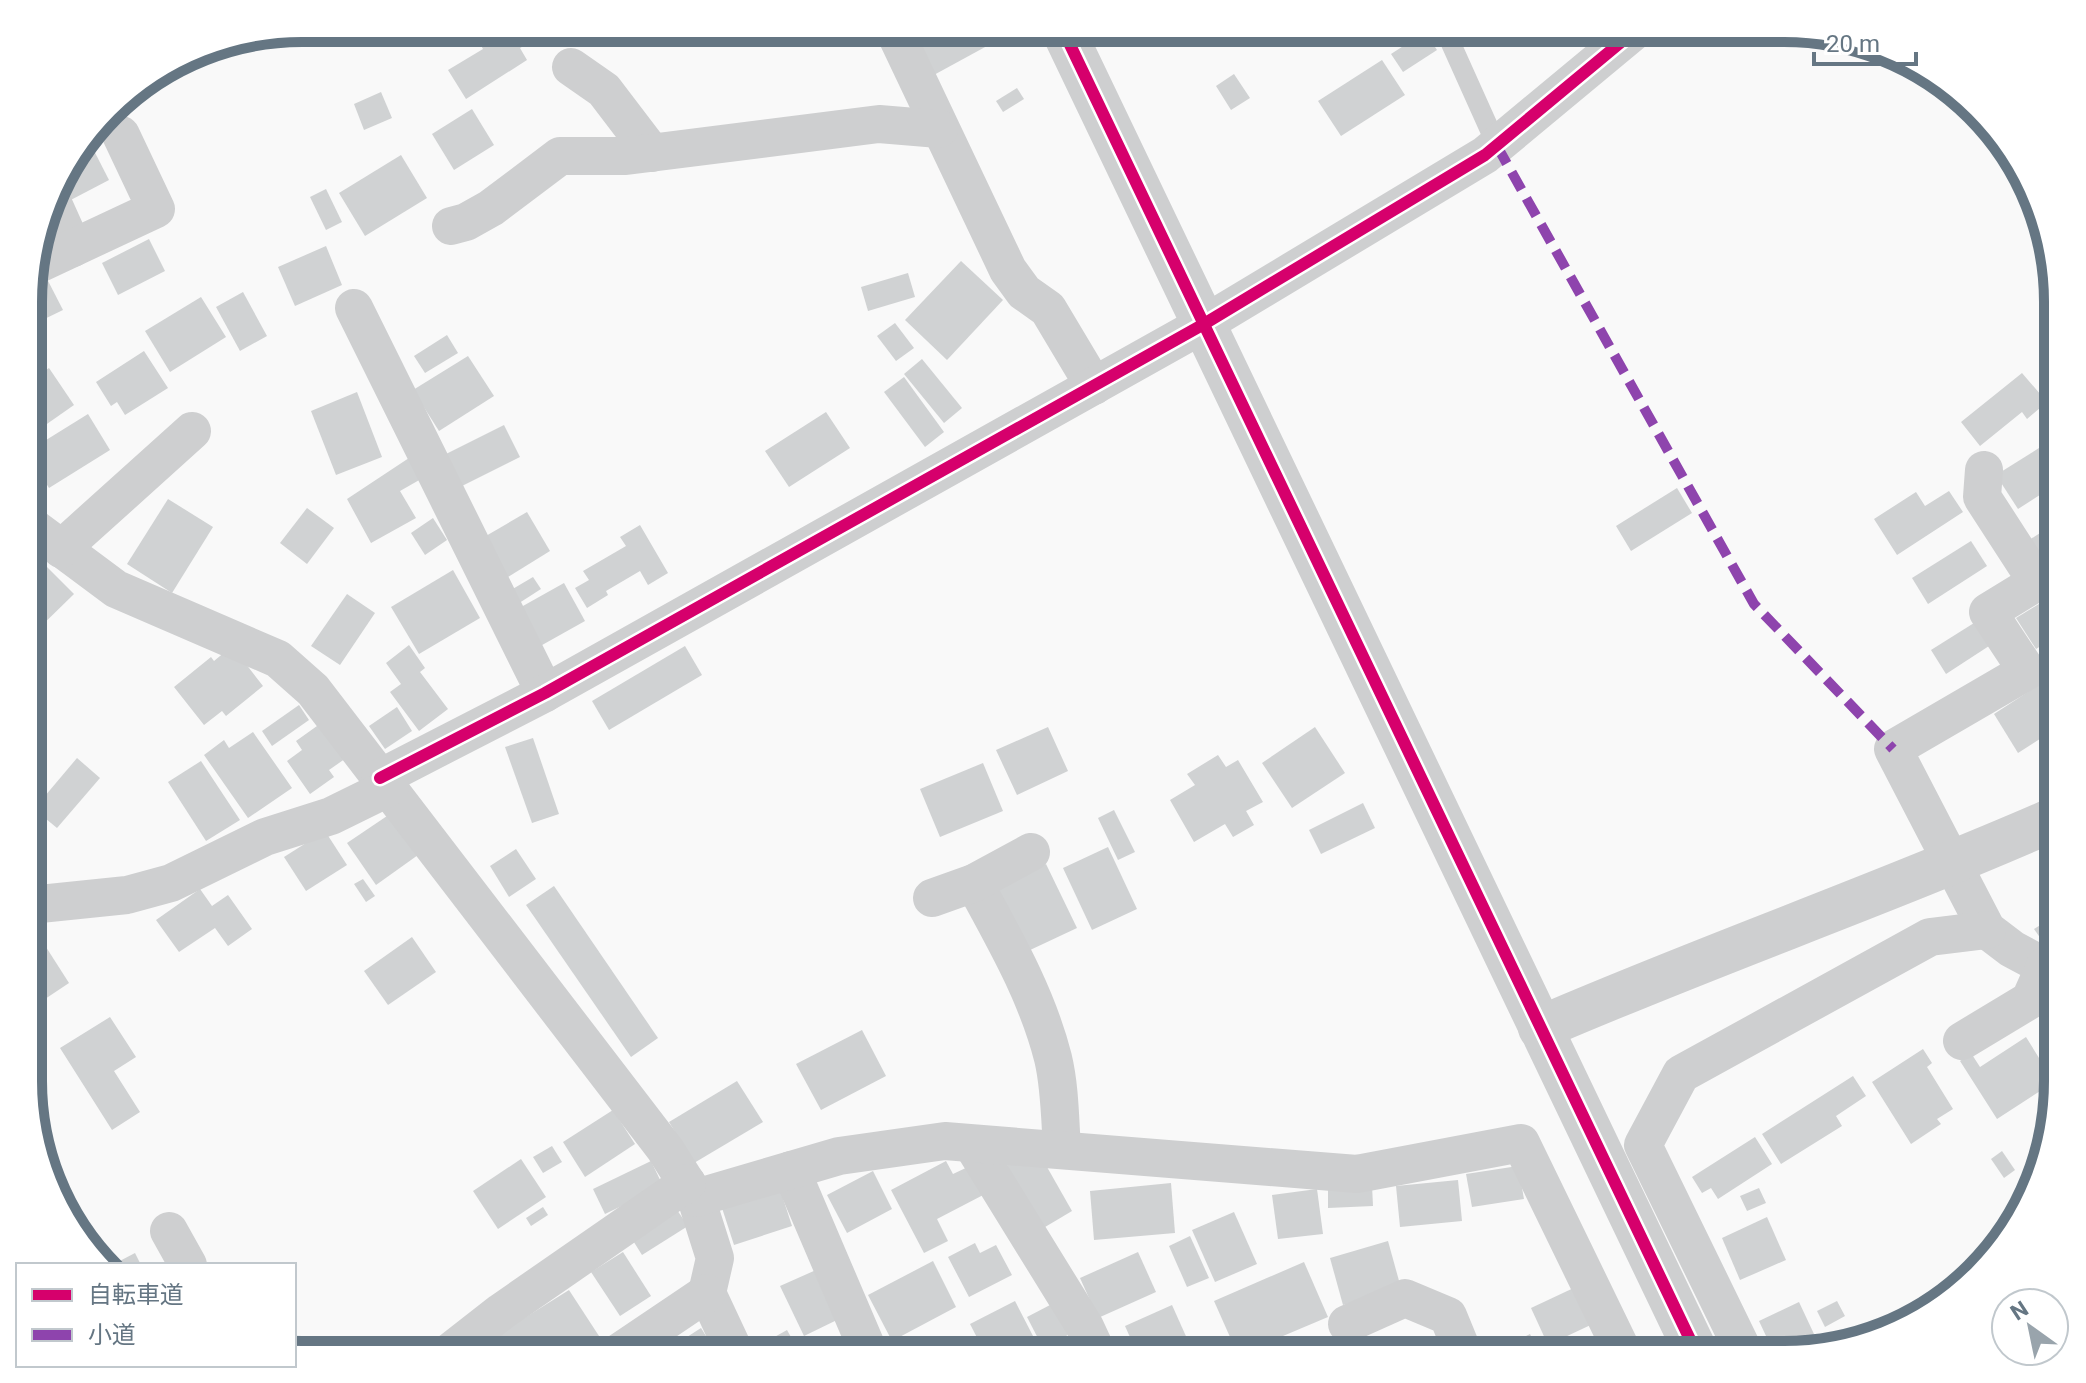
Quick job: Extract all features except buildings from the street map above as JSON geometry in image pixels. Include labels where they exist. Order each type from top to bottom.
[{"type":"street","points":[[1069,42],[1690,1340]]},
{"type":"street","points":[[42,904],[127,895],[171,883],[265,837],[331,816],[385,782],[1204,324],[1497,146],[1621,42]]},
{"type":"street","points":[[900,43],[1008,270],[1024,292],[1048,309],[1094,386]]},
{"type":"street","points":[[571,67],[604,90],[652,153]]},
{"type":"street","points":[[451,226],[466,222],[491,208],[560,156],[652,153],[879,124],[939,129]]},
{"type":"street","points":[[45,261],[156,209],[121,135]]},
{"type":"street","points":[[58,214],[73,248]]},
{"type":"street","points":[[354,308],[545,693]]},
{"type":"street","points":[[61,549],[192,431]]},
{"type":"street","points":[[1984,470],[1982,497],[2037,582],[1988,612],[2027,671],[1893,749],[1955,863],[1987,930],[2043,964]]},
{"type":"street","points":[[42,534],[116,589],[278,659],[295,671],[385,782],[665,1149],[692,1190],[715,1258],[707,1293],[729,1341]]},
{"type":"street","points":[[1540,1028],[1684,966],[1955,863],[2043,824]]},
{"type":"street","points":[[932,898],[974,883],[1031,852]]},
{"type":"street","points":[[974,883],[1020,969],[1040,1015],[1054,1060],[1062,1150]]},
{"type":"street","points":[[1738,1340],[1643,1145],[1681,1074],[1930,937],[1987,930]]},
{"type":"street","points":[[1962,1041],[2030,1000],[2043,981]]},
{"type":"street","points":[[464,1341],[501,1312],[692,1190],[791,1170],[839,1156],[945,1141],[1357,1174],[1521,1143],[1617,1340]]},
{"type":"street","points":[[972,1144],[1091,1340]]},
{"type":"street","points":[[791,1170],[864,1341]]},
{"type":"street","points":[[169,1231],[187,1263]]},
{"type":"street","points":[[636,1341],[707,1293]]},
{"type":"street","points":[[1347,1324],[1405,1298],[1448,1316],[1458,1340]]},
{"type":"lane","points":[[1450,42],[1497,146]]},
{"type":"marked path","points":[[1497,146],[1754,604],[1893,749]]},
{"type":"cycle path","points":[[1069,42],[1690,1340]]},
{"type":"cycle path","points":[[380,778],[545,693],[1204,324],[1485,155],[1621,42]]}]
